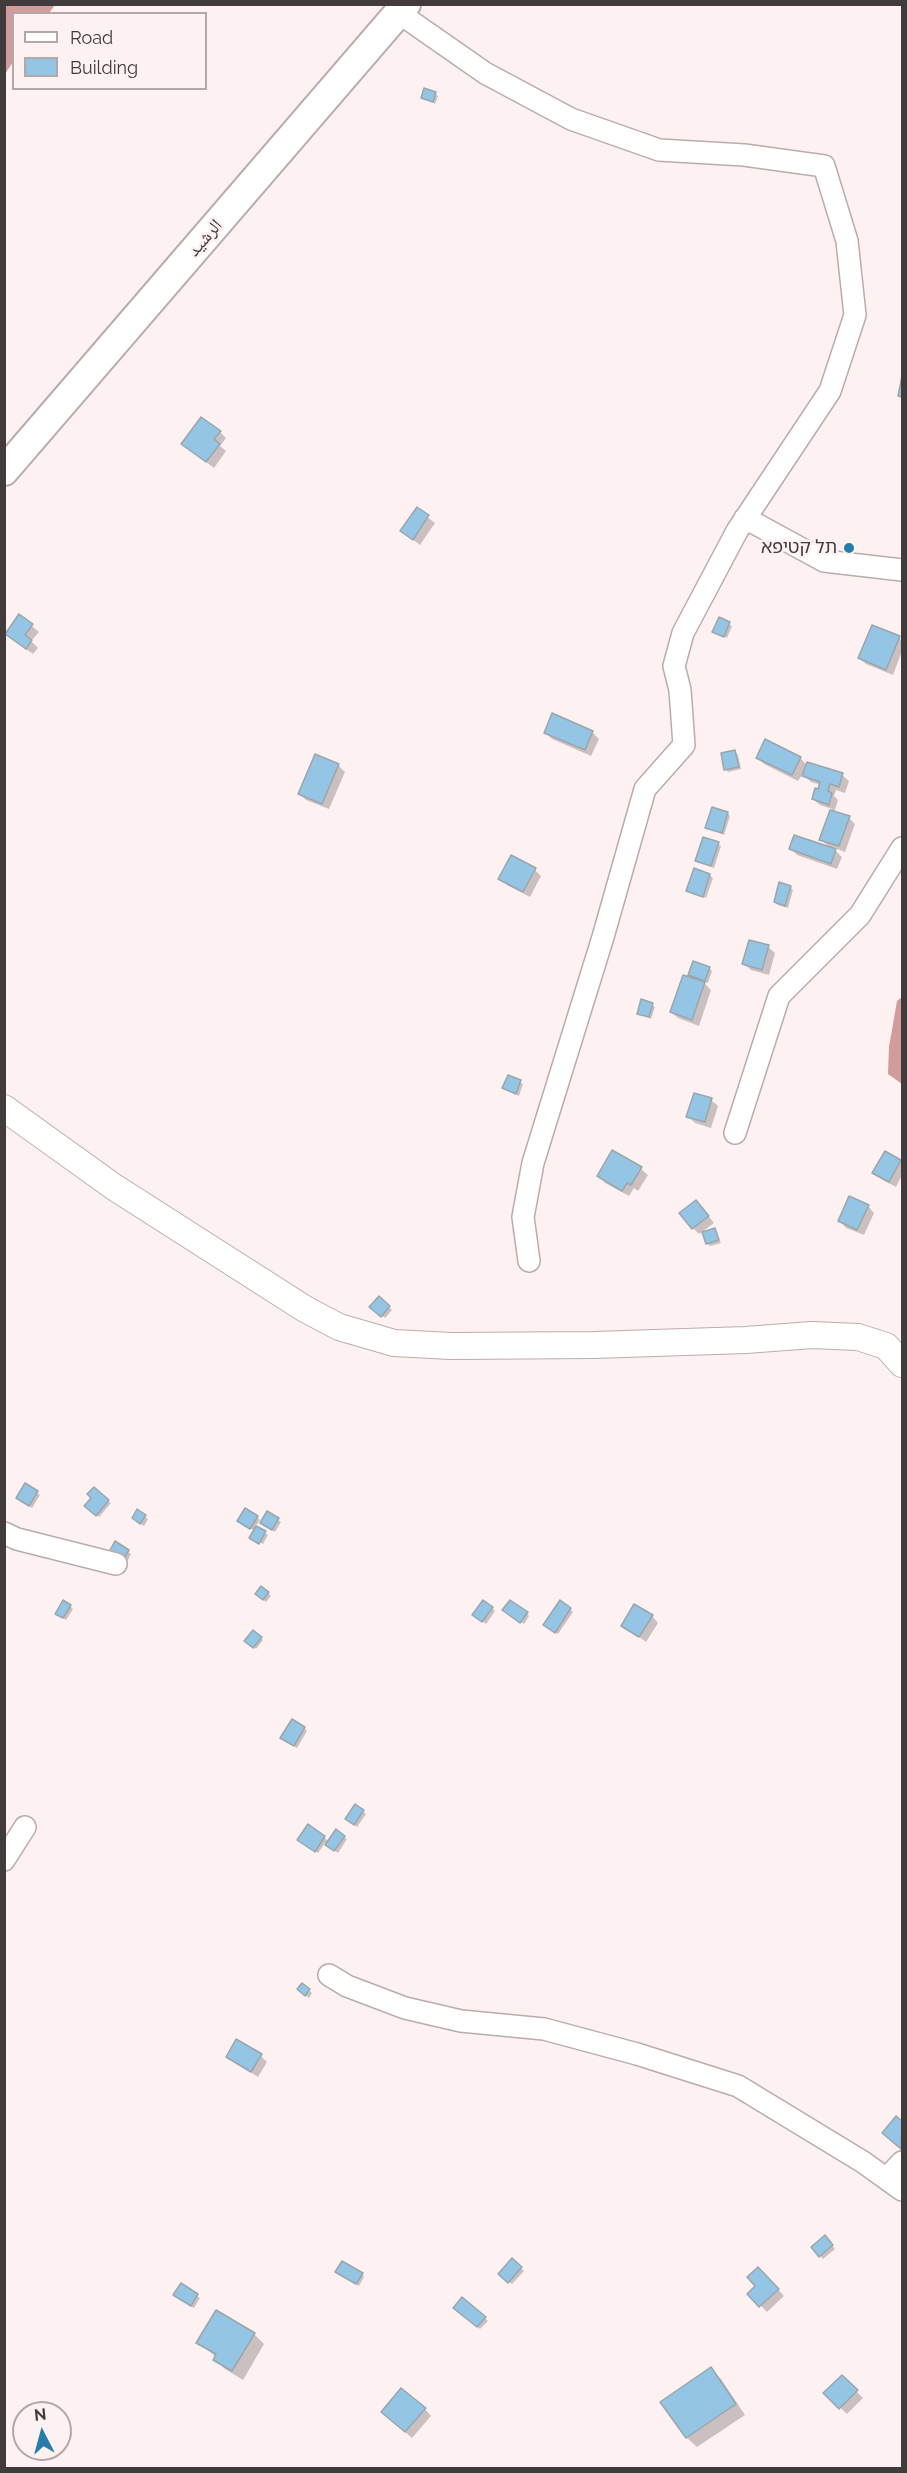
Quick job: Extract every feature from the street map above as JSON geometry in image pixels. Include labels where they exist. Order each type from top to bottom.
[{"type":"main road","name":"الرشيد","points":[[4,471],[403,9]]},
{"type":"street","points":[[403,9],[485,73],[571,119],[659,150],[744,155],[824,166],[847,242],[855,315],[830,391],[745,519],[683,633],[674,666],[681,690],[684,746],[645,789],[533,1163],[523,1217],[530,1261]]},
{"type":"street","points":[[745,519],[824,561],[903,570]]},
{"type":"street","points":[[735,1133],[779,996],[860,915],[903,848]]},
{"type":"street","points":[[4,1108],[109,1183],[305,1310],[339,1327],[394,1343],[594,1345],[746,1340],[812,1335],[858,1337],[886,1346],[903,1364]]},
{"type":"street","points":[[4,1533],[17,1539],[116,1564]]},
{"type":"street","points":[[4,1860],[26,1827]]},
{"type":"street","points":[[329,1975],[347,1986],[405,2008],[461,2021],[544,2029],[588,2040],[738,2086],[895,2184],[903,2162]]},
{"type":"shaded area","points":[[5,4],[55,5],[50,12],[12,12],[12,64],[5,74]]},
{"type":"shaded area","points":[[902,997],[902,1084],[888,1074],[889,1047],[897,1001]]},
{"type":"building","points":[[424,88],[436,92],[433,102],[421,98]]},
{"type":"building","points":[[902,376],[902,397],[898,396]]},
{"type":"building","points":[[201,417],[221,431],[214,439],[220,444],[206,462],[181,444]]},
{"type":"building","points":[[417,507],[429,515],[413,540],[400,531]]},
{"type":"building","points":[[19,614],[33,624],[25,635],[32,640],[26,649],[5,634]]},
{"type":"building","points":[[719,617],[730,622],[724,637],[712,632]]},
{"type":"building","points":[[872,625],[900,636],[886,670],[858,658]]},
{"type":"building","points":[[552,713],[593,731],[585,750],[544,733]]},
{"type":"building","points":[[765,739],[801,757],[792,775],[756,758]]},
{"type":"building","points":[[735,750],[739,767],[724,770],[721,753]]},
{"type":"building","points":[[315,754],[339,764],[322,804],[298,794]]},
{"type":"building","points":[[807,762],[843,773],[839,787],[830,784],[828,791],[832,793],[829,805],[812,799],[815,788],[818,789],[820,782],[802,776]]},
{"type":"building","points":[[712,807],[728,812],[722,833],[705,828]]},
{"type":"building","points":[[830,810],[850,816],[839,846],[819,840]]},
{"type":"building","points":[[794,835],[836,849],[831,864],[789,849]]},
{"type":"building","points":[[703,837],[719,842],[711,866],[695,861]]},
{"type":"building","points":[[511,855],[536,868],[523,892],[498,879]]},
{"type":"building","points":[[694,868],[710,874],[703,897],[686,891]]},
{"type":"building","points":[[779,882],[791,886],[785,906],[774,902]]},
{"type":"building","points":[[749,940],[769,945],[762,970],[742,964]]},
{"type":"building","points":[[693,961],[710,967],[705,981],[688,975]]},
{"type":"building","points":[[683,975],[705,982],[692,1020],[670,1012]]},
{"type":"building","points":[[641,999],[653,1003],[649,1017],[637,1014]]},
{"type":"building","points":[[508,1075],[521,1080],[516,1094],[502,1088]]},
{"type":"building","points":[[694,1093],[712,1098],[705,1122],[686,1117]]},
{"type":"building","points":[[612,1150],[642,1167],[631,1185],[627,1183],[622,1191],[597,1176]]},
{"type":"building","points":[[885,1151],[901,1160],[889,1182],[872,1173]]},
{"type":"building","points":[[849,1196],[869,1205],[857,1230],[838,1221]]},
{"type":"building","points":[[696,1200],[709,1216],[692,1229],[679,1213]]},
{"type":"building","points":[[715,1228],[719,1240],[706,1244],[702,1232]]},
{"type":"building","points":[[379,1296],[390,1306],[381,1317],[369,1307]]},
{"type":"building","points":[[25,1483],[38,1491],[29,1506],[16,1498]]},
{"type":"building","points":[[94,1487],[109,1500],[96,1516],[84,1506],[91,1498],[87,1494]]},
{"type":"building","points":[[245,1508],[258,1516],[250,1529],[237,1521]]},
{"type":"building","points":[[137,1509],[146,1515],[140,1524],[132,1518]]},
{"type":"building","points":[[267,1511],[279,1518],[272,1530],[260,1523]]},
{"type":"building","points":[[256,1526],[266,1531],[259,1544],[249,1538]]},
{"type":"building","points":[[115,1541],[129,1550],[123,1560],[109,1552]]},
{"type":"building","points":[[261,1586],[269,1592],[263,1600],[255,1594]]},
{"type":"building","points":[[63,1600],[71,1605],[63,1618],[55,1614]]},
{"type":"building","points":[[483,1600],[493,1607],[482,1622],[472,1615]]},
{"type":"building","points":[[510,1600],[528,1612],[520,1623],[502,1610]]},
{"type":"building","points":[[560,1600],[571,1608],[555,1633],[543,1625]]},
{"type":"building","points":[[634,1604],[653,1615],[639,1637],[621,1626]]},
{"type":"building","points":[[253,1630],[262,1637],[253,1648],[244,1641]]},
{"type":"building","points":[[292,1719],[305,1727],[294,1746],[280,1738]]},
{"type":"building","points":[[355,1804],[364,1810],[354,1825],[345,1819]]},
{"type":"building","points":[[308,1824],[325,1836],[315,1852],[297,1840]]},
{"type":"building","points":[[336,1829],[345,1836],[334,1851],[325,1845]]},
{"type":"building","points":[[302,1983],[310,1989],[305,1996],[297,1989]]},
{"type":"building","points":[[236,2039],[262,2054],[251,2072],[226,2057]]},
{"type":"building","points":[[896,2116],[902,2121],[901,2149],[882,2133]]},
{"type":"building","points":[[825,2235],[833,2245],[819,2257],[811,2247]]},
{"type":"building","points":[[512,2258],[522,2267],[508,2283],[498,2274]]},
{"type":"building","points":[[342,2261],[363,2273],[356,2284],[335,2272]]},
{"type":"building","points":[[758,2267],[779,2289],[759,2307],[747,2294],[755,2286],[747,2277]]},
{"type":"building","points":[[181,2283],[198,2294],[191,2306],[173,2295]]},
{"type":"building","points":[[462,2297],[486,2317],[477,2327],[453,2308]]},
{"type":"building","points":[[216,2310],[255,2333],[232,2371],[213,2360],[216,2354],[196,2343]]},
{"type":"building","points":[[711,2367],[736,2404],[686,2438],[660,2402]]},
{"type":"building","points":[[842,2375],[858,2390],[839,2409],[823,2393]]},
{"type":"building","points":[[401,2388],[426,2408],[405,2432],[381,2412]]},
{"type":"place","name":"תל קטיפא","points":[[849,548]]}]
